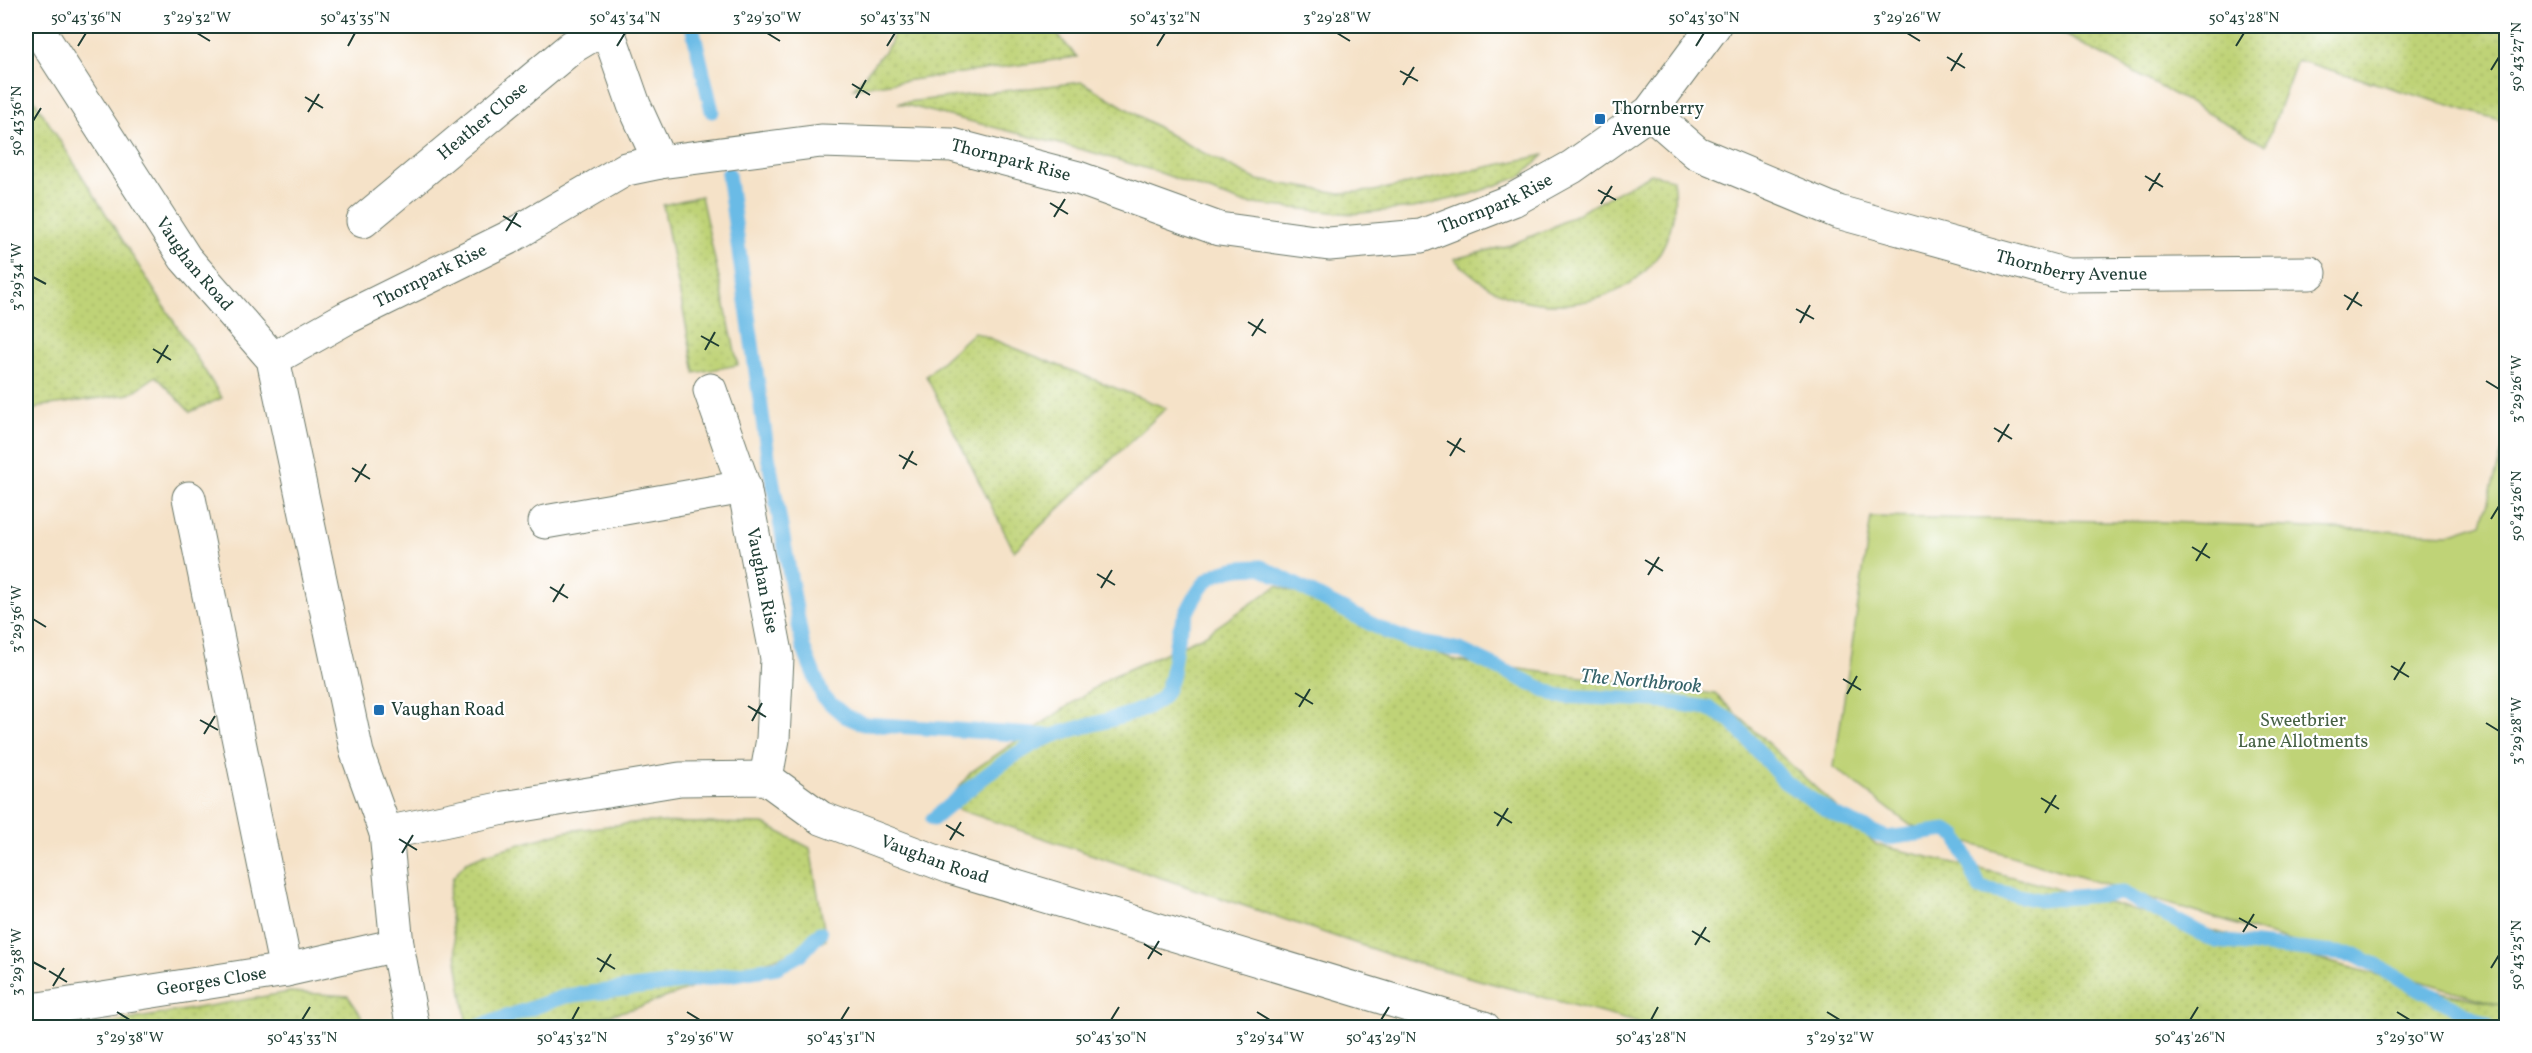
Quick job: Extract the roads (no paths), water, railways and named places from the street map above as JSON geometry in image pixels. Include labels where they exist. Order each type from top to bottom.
[{"type":"street","name":"Vaughan Road","points":[[36,26],[185,258],[273,359],[357,753],[386,833],[397,945],[413,1028]]},
{"type":"street","name":"Thornpark Rise","points":[[273,359],[346,318],[508,237],[626,170],[660,162],[821,141],[952,145],[1078,178],[1219,229],[1329,244],[1421,236],[1513,200],[1572,167],[1650,112],[1714,26]]},
{"type":"street","name":"Heather Close","points":[[363,220],[572,47],[607,27],[634,105],[660,162]]},
{"type":"street","name":"Thornberry Avenue","points":[[1650,112],[1697,153],[1838,212],[2066,275],[2310,273]]},
{"type":"street","name":"Vaughan Rise","points":[[710,390],[744,487],[777,658],[773,739],[766,778]]},
{"type":"street","points":[[545,522],[744,487]]},
{"type":"street","points":[[189,498],[286,970]]},
{"type":"street","points":[[386,833],[504,808],[680,778],[766,778]]},
{"type":"street","name":"Vaughan Road","points":[[766,778],[822,818],[950,867],[1485,1028]]},
{"type":"street","name":"Georges Close","points":[[26,1011],[286,970],[397,945]]},
{"type":"waterway","points":[[692,26],[712,111]]},
{"type":"waterway","points":[[728,174],[768,456],[803,647],[823,697],[845,716],[864,724],[1051,736]]},
{"type":"waterway","name":"The Northbrook","points":[[933,819],[1005,761],[1021,751],[1063,732],[1128,714],[1155,703],[1167,690],[1179,632],[1190,605],[1201,588],[1212,577],[1224,572],[1261,567],[1385,631],[1410,641],[1460,650],[1558,696],[1656,700],[1708,708],[1732,721],[1785,782],[1835,815],[1887,838],[1946,830],[1957,836],[1980,888],[2039,900],[2122,893],[2216,941],[2356,955],[2487,1025]]},
{"type":"waterway","points":[[475,1028],[566,996],[690,981],[777,967],[801,954],[820,933]]},
{"type":"place","name":"Thornberry Avenue","points":[[1600,119]]},
{"type":"place","name":"Vaughan Road","points":[[379,710]]},
{"type":"park label","name":"Sweetbrier Lane Allotments","points":[[2303,731]]}]
